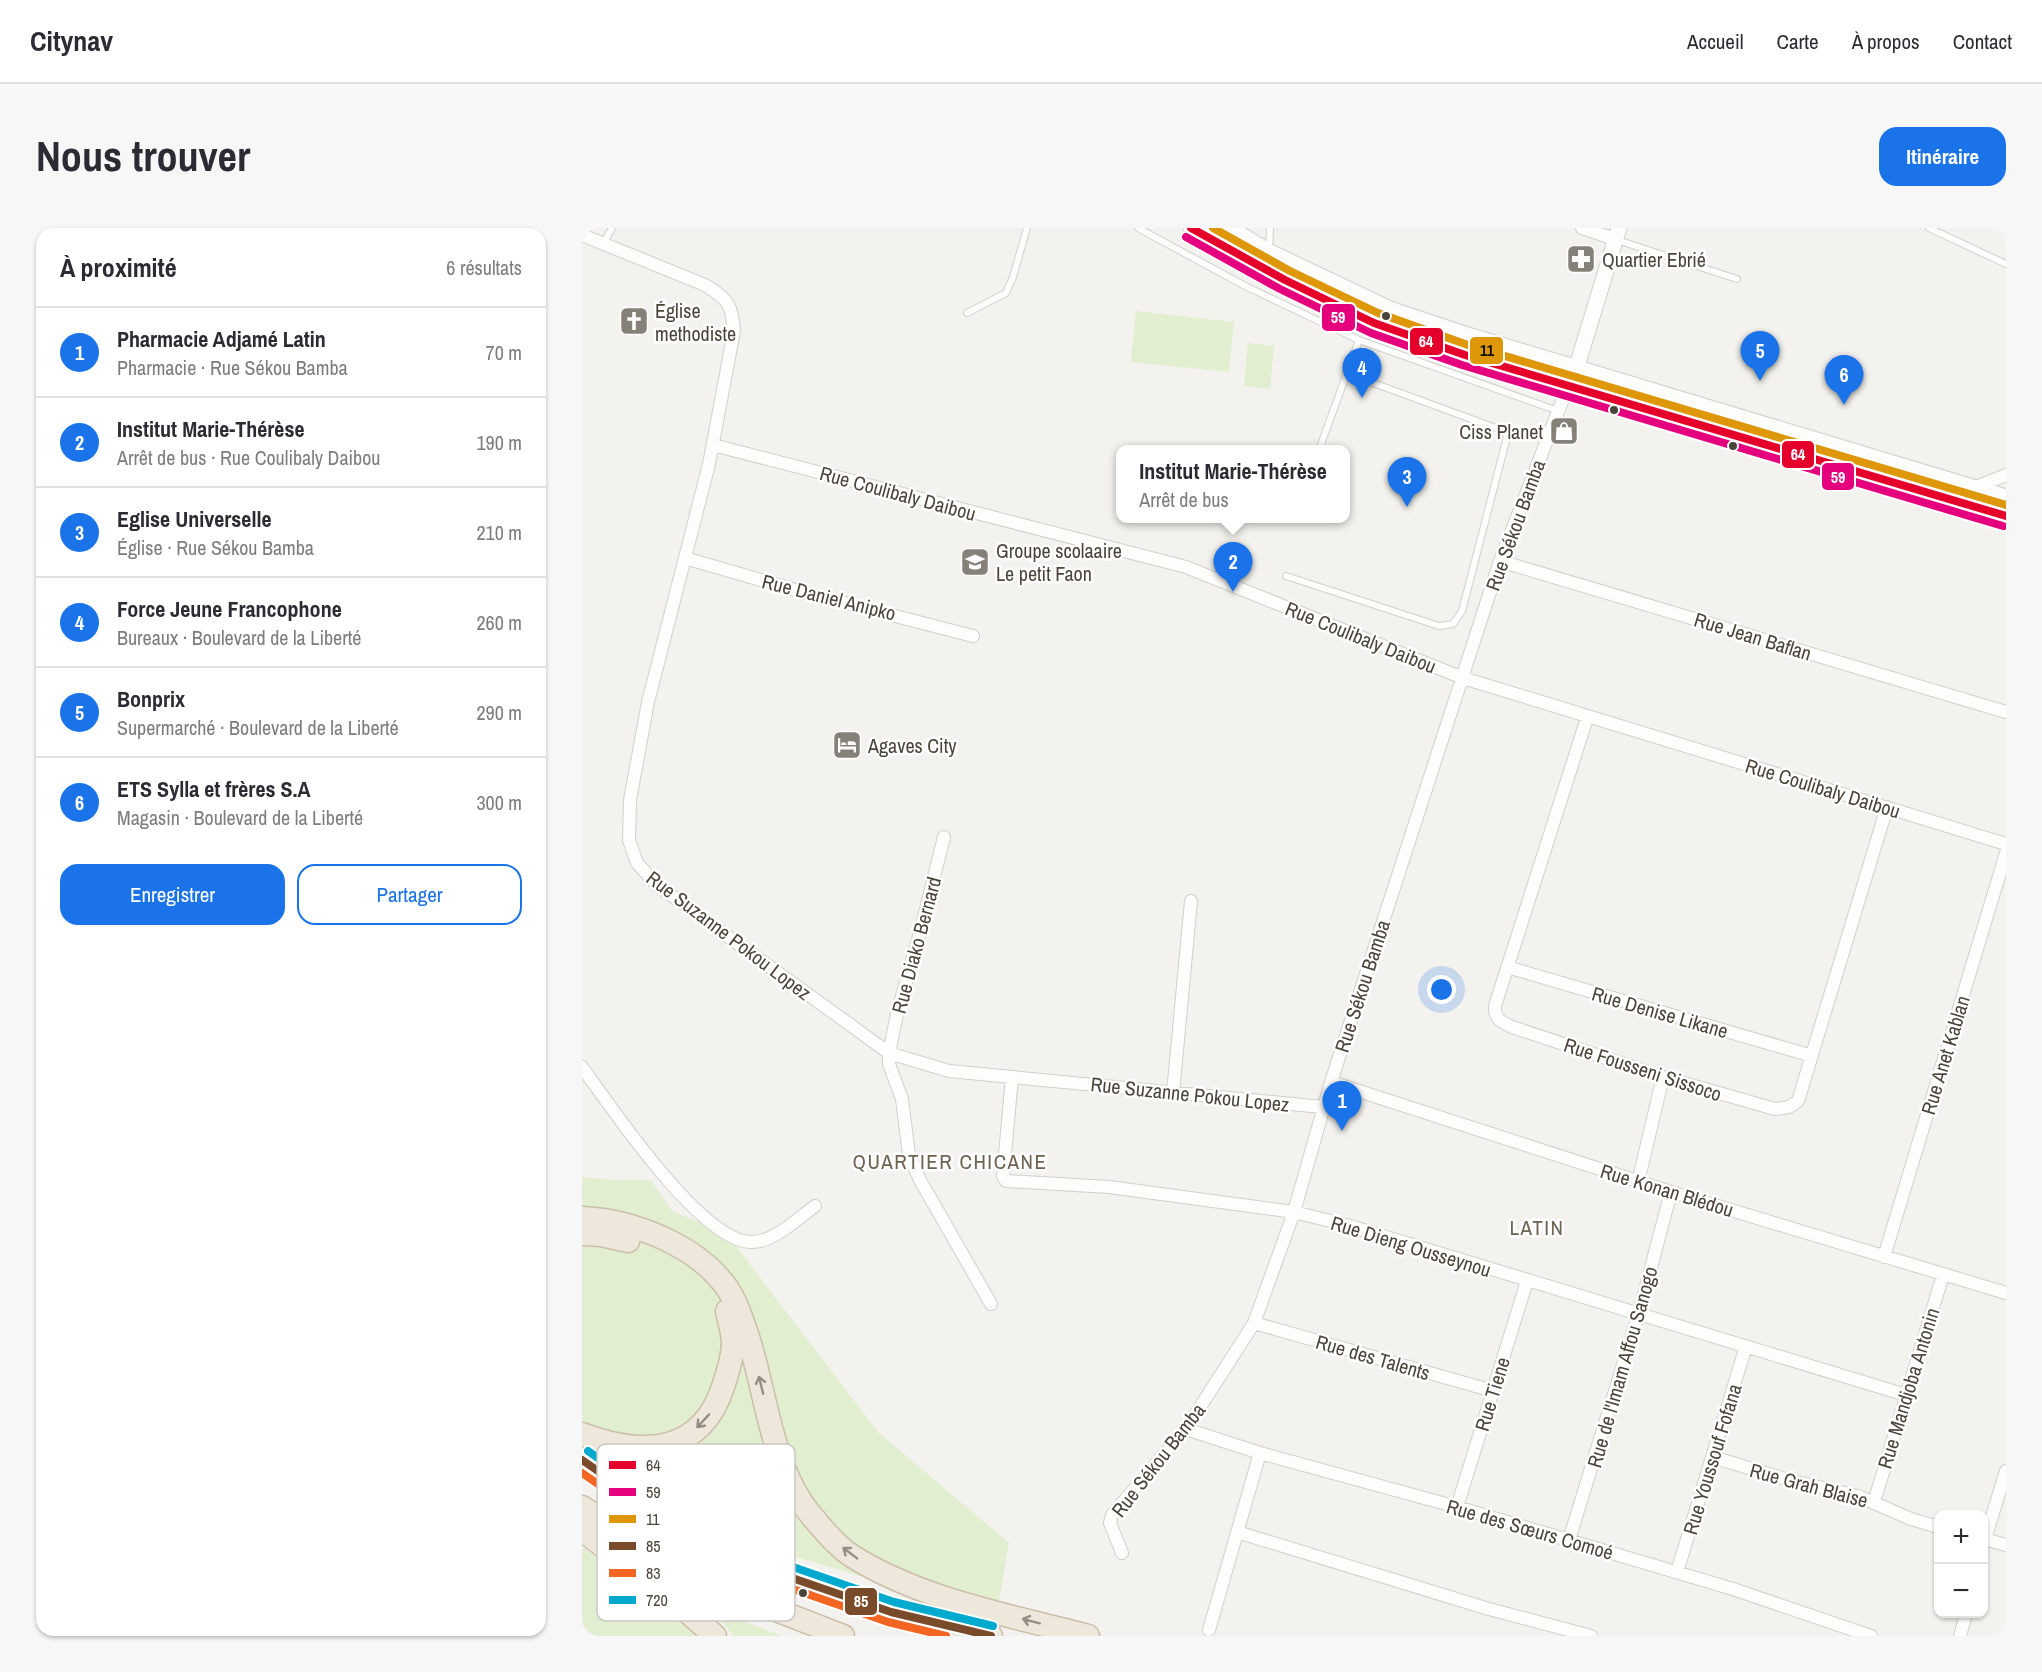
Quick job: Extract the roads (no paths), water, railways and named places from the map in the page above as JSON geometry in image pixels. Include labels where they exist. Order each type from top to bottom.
[{"type":"highway","points":[[582,1218],[624,1224],[652,1233],[680,1246],[702,1261],[721,1280],[738,1308],[751,1345],[777,1444]]},
{"type":"highway","points":[[582,1234],[632,1241],[666,1254],[692,1270],[711,1286],[727,1311],[733,1342],[729,1367],[713,1411],[684,1439],[670,1444]]},
{"type":"highway","points":[[582,1434],[615,1444]]},
{"type":"highway","points":[[582,1460],[597,1471]]},
{"type":"highway","points":[[795,1489],[815,1521],[850,1555],[890,1576],[944,1597],[1088,1636]]},
{"type":"highway","points":[[582,1507],[597,1517]]},
{"type":"highway","points":[[582,1530],[597,1542]]},
{"type":"highway","points":[[795,1579],[891,1612],[991,1636]]},
{"type":"highway","points":[[795,1617],[843,1636]]},
{"type":"highway","points":[[698,1621],[715,1636]]},
{"type":"street","points":[[1191,228],[1285,280],[1374,323],[1465,355],[2006,516]]},
{"type":"street","points":[[1230,228],[1269,251],[1390,309],[1578,369],[2006,498]]},
{"type":"street","points":[[1568,386],[1578,369],[1617,234],[1582,228]]},
{"type":"street","name":"Rue Suzanne Pokou Lopez","points":[[582,235],[705,285],[723,296],[732,313],[734,332],[713,445],[648,702],[630,800],[629,840],[637,863],[657,885],[889,1053],[949,1071],[1323,1107]]},
{"type":"street","name":"Rue Sékou Bamba","points":[[1122,1553],[1110,1523],[1112,1515],[1186,1429],[1254,1323],[1294,1212],[1330,1082],[1500,561],[1568,386]]},
{"type":"street","name":"Rue Coulibaly Daibou","points":[[713,445],[1186,567],[1463,678],[2006,844]]},
{"type":"street","points":[[1973,488],[2006,475]]},
{"type":"street","name":"Rue Daniel Anipko","points":[[685,558],[784,587],[973,636]]},
{"type":"street","name":"Rue Jean Baflan","points":[[1500,561],[2006,712]]},
{"type":"street","name":"Rue Fousseni Sissoco","points":[[1587,717],[1495,1006],[1497,1018],[1504,1023],[1663,1077],[1775,1109],[1789,1107],[1798,1101],[1887,807]]},
{"type":"street","name":"Rue Diako Bernard","points":[[889,1053],[897,1014],[944,837]]},
{"type":"street","name":"Rue Anet Kablan","points":[[1884,1257],[2006,853]]},
{"type":"street","points":[[1173,1093],[1191,901]]},
{"type":"street","name":"Rue Denise Likane","points":[[1507,967],[1812,1056]]},
{"type":"street","points":[[889,1053],[889,1064],[902,1099],[909,1155],[920,1180],[991,1304]]},
{"type":"street","points":[[582,1067],[646,1154],[687,1201],[713,1226],[734,1240],[752,1242],[770,1238],[815,1206]]},
{"type":"street","name":"Rue Dieng Ousseynou","points":[[1012,1077],[1003,1176],[1006,1181],[1109,1187],[1294,1212],[1350,1226],[1906,1395]]},
{"type":"street","points":[[1638,1182],[1663,1077]]},
{"type":"street","name":"Rue Konan Blédou","points":[[1330,1082],[1638,1182],[2006,1293]]},
{"type":"street","name":"Rue de l'Imam Affou Sanogo","points":[[1569,1540],[1639,1313],[1671,1192]]},
{"type":"street","name":"Rue Mandjoba Antonin","points":[[1874,1502],[1942,1275]]},
{"type":"street","name":"Rue Tiene","points":[[1457,1507],[1527,1281]]},
{"type":"street","name":"Rue des Talents","points":[[1254,1323],[1493,1391]]},
{"type":"street","name":"Rue Youssouf Fofana","points":[[1677,1572],[1746,1346]]},
{"type":"street","name":"Rue des Sœurs Comoé","points":[[1186,1429],[1260,1454],[1457,1507],[1677,1572],[1871,1636]]},
{"type":"street","points":[[1209,1630],[1260,1454]]},
{"type":"street","name":"Rue Grah Blaise","points":[[1712,1457],[1789,1480],[1858,1496],[1911,1519],[1934,1526]]},
{"type":"street","points":[[1988,1527],[2006,1471]]},
{"type":"street","points":[[1237,1532],[1478,1606],[1591,1636]]},
{"type":"street","points":[[1988,1541],[2006,1545]]},
{"type":"street","points":[[1960,1636],[1965,1618]]},
{"type":"lane","points":[[603,244],[612,228]]},
{"type":"lane","points":[[967,313],[1006,293],[1027,228]]},
{"type":"lane","points":[[1138,228],[1245,286],[1359,340],[1558,411]]},
{"type":"lane","points":[[1269,251],[1270,228]]},
{"type":"lane","points":[[1929,228],[2006,264]]},
{"type":"lane","points":[[1617,234],[1737,279]]},
{"type":"lane","points":[[1321,445],[1359,340]]},
{"type":"lane","points":[[1286,576],[1439,626],[1453,624],[1462,611],[1507,437],[1504,431],[1346,373]]},
{"type":"place","name":"Quartier Ebrié","points":[[1581,259]]},
{"type":"place","name":"Église methodiste","points":[[634,321]]},
{"type":"place","name":"Bonprix","points":[[1760,381]]},
{"type":"place","name":"Force Jeune Francophone","points":[[1362,398]]},
{"type":"place","name":"ETS Sylla et frères S.A","points":[[1844,405]]},
{"type":"place","name":"Ciss Planet","points":[[1564,431]]},
{"type":"place","name":"Eglise Universelle","points":[[1407,507]]},
{"type":"place","name":"Groupe scolaaire Le petit Faon","points":[[975,562]]},
{"type":"place","name":"Institut Marie-Thérèse","points":[[1233,592]]},
{"type":"place","name":"Agaves City","points":[[847,745]]},
{"type":"place","name":"Pharmacie Adjamé Latin","points":[[1342,1131]]},
{"type":"district","name":"QUARTIER CHICANE","points":[[950,1161]]},
{"type":"district","name":"LATIN","points":[[1537,1227]]}]
